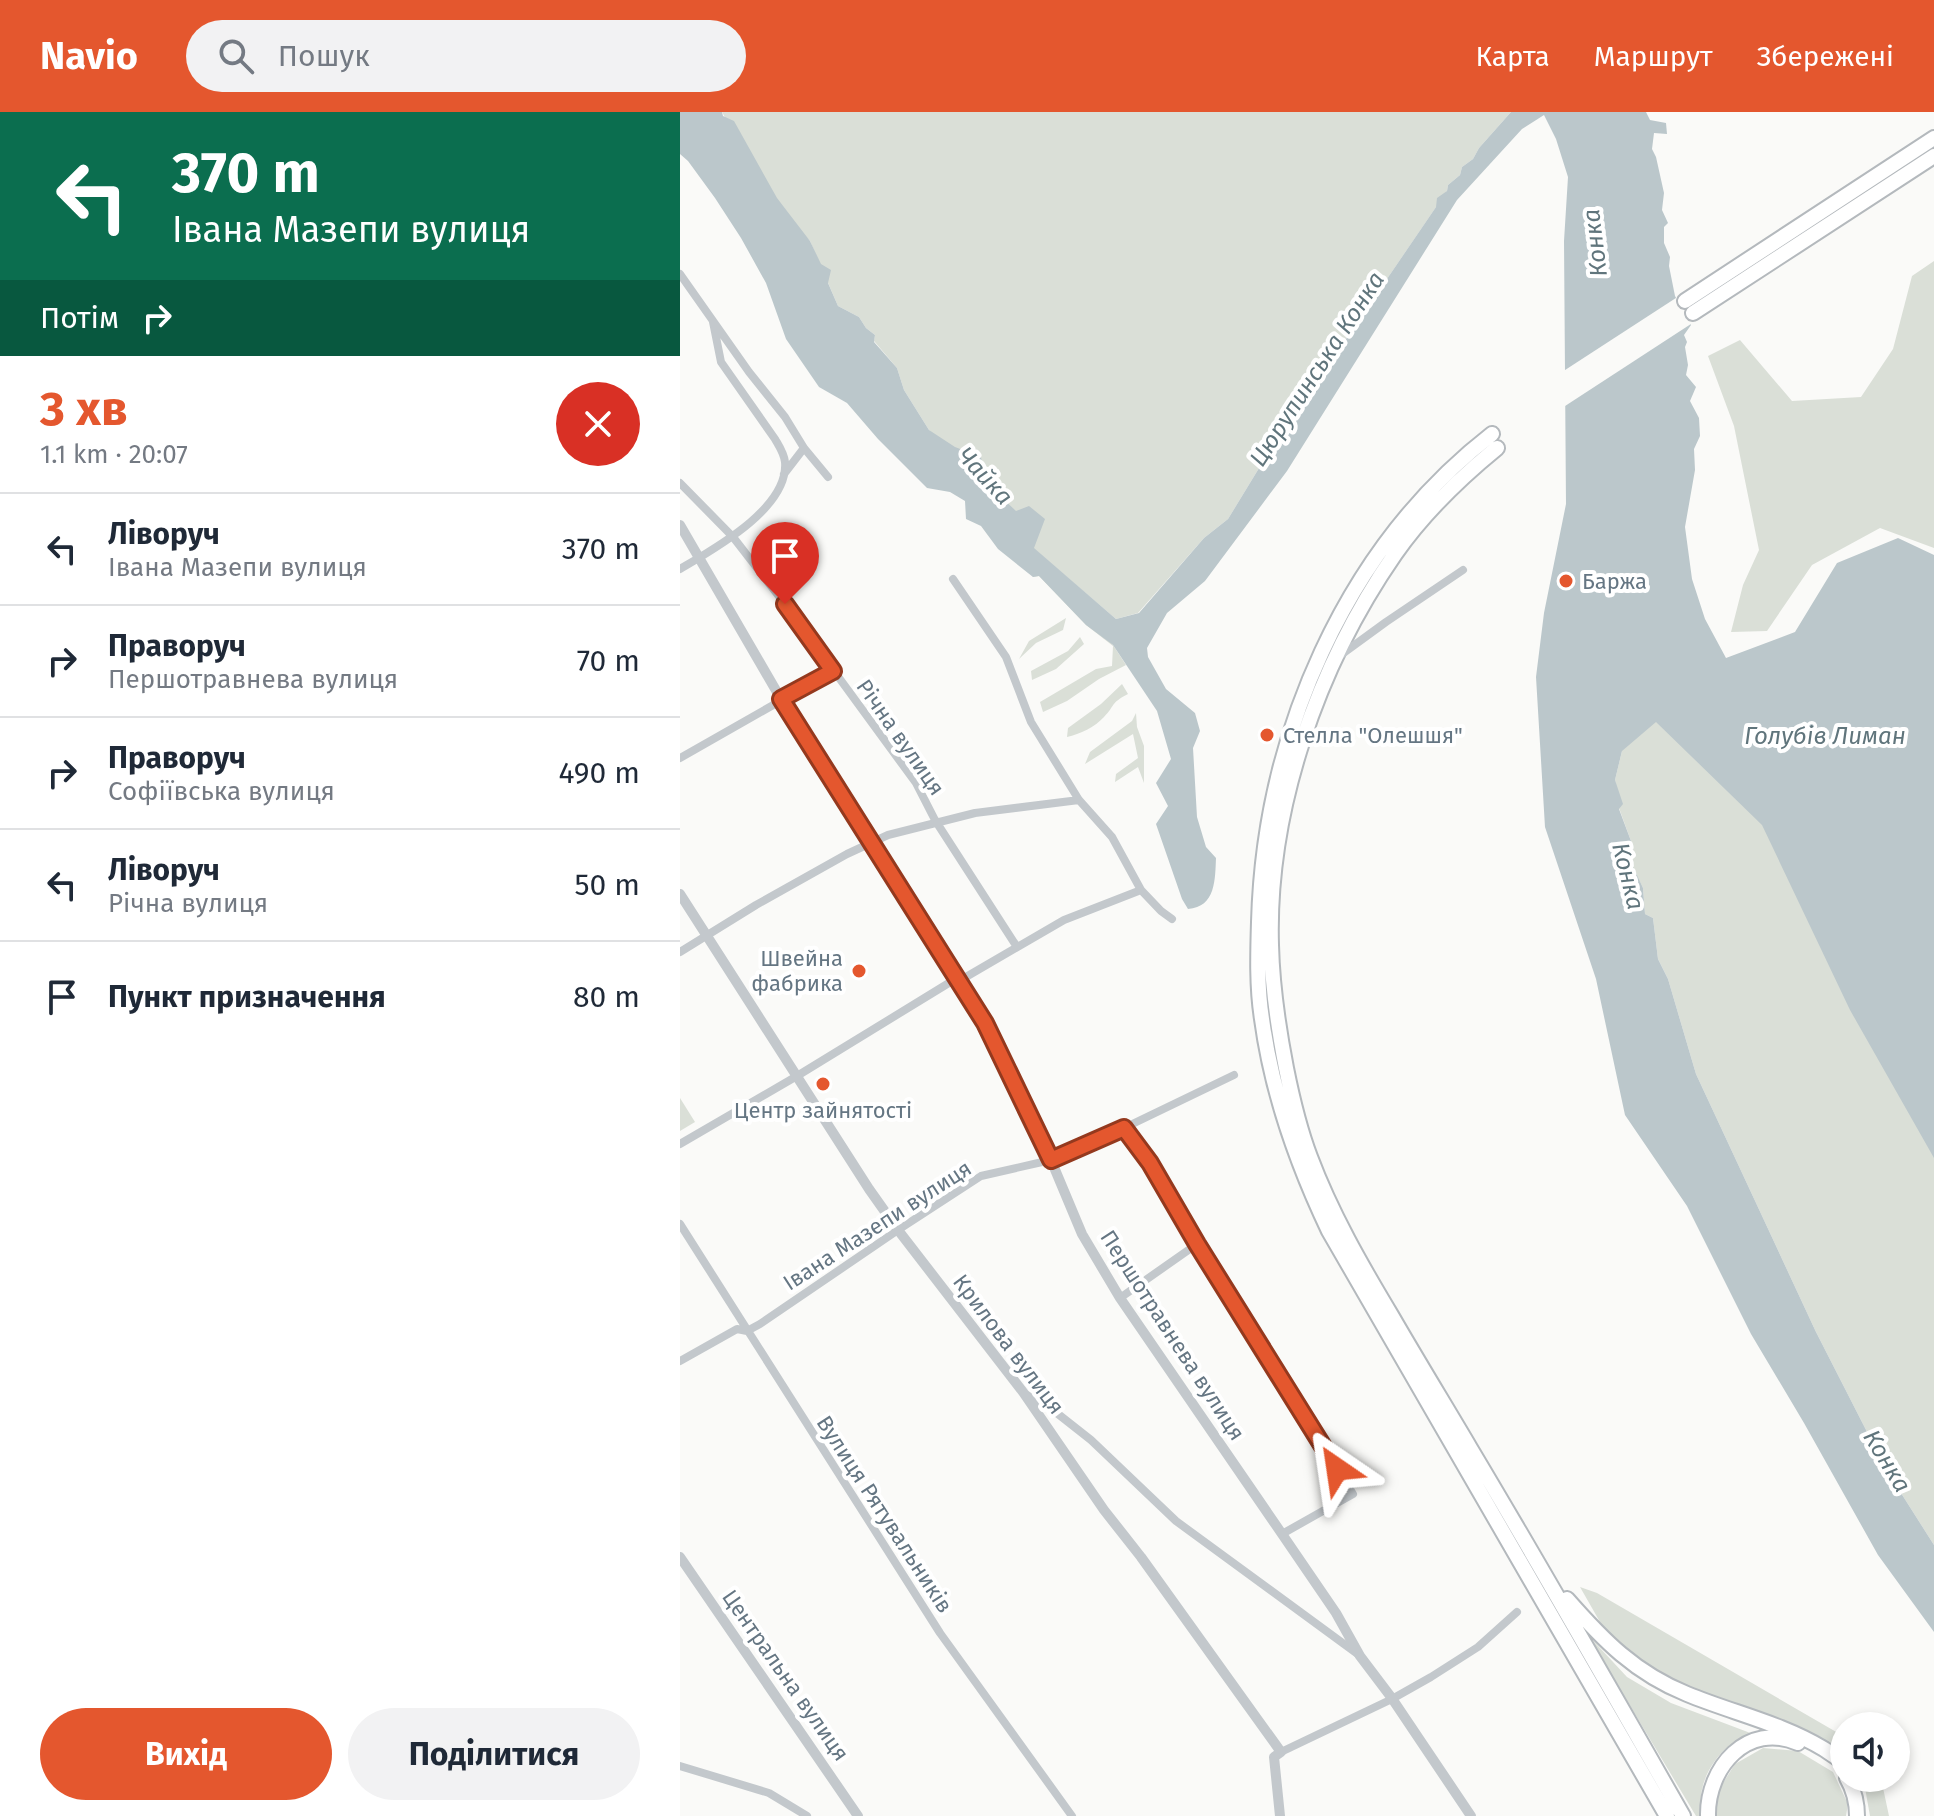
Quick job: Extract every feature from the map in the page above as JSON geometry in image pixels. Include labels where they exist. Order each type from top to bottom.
[{"type":"highway","points":[[1780,248],[1934,138]]},
{"type":"highway","points":[[1689,307],[1780,248],[1934,156]]},
{"type":"highway","points":[[1666,1816],[1329,1231],[1309,1188],[1278,1100],[1262,1017],[1258,955],[1263,861],[1280,764],[1301,698],[1345,608],[1404,520],[1450,470],[1494,441],[1396,552],[1334,660],[1313,707],[1291,775],[1279,831],[1271,942],[1275,1000],[1294,1107],[1328,1201],[1367,1274],[1540,1564],[1683,1816]]},
{"type":"highway","points":[[1540,1564],[1596,1633],[1621,1656],[1654,1679],[1772,1723],[1830,1754]]},
{"type":"highway","points":[[1708,1816],[1711,1787],[1721,1767],[1747,1744],[1787,1738],[1830,1759]]},
{"type":"highway","points":[[1853,1792],[1857,1816]]},
{"type":"highway","points":[[1861,1792],[1863,1816]]},
{"type":"street","points":[[680,274],[828,477]]},
{"type":"street","points":[[713,322],[721,362],[782,451],[784,474]]},
{"type":"street","points":[[680,569],[733,537],[774,496],[784,474],[804,448]]},
{"type":"street","name":"Річна вулиця","points":[[680,483],[733,537],[916,783],[937,822],[1017,947]]},
{"type":"street","name":"Першотравнева вулиця","points":[[680,525],[781,699],[985,1023],[1051,1160],[1082,1234],[1120,1298],[1471,1816]]},
{"type":"street","points":[[1334,660],[1463,570]]},
{"type":"street","points":[[953,579],[1006,657],[1031,722],[1079,800],[1112,837],[1141,890],[1172,919]]},
{"type":"street","points":[[680,758],[833,671]]},
{"type":"street","points":[[680,952],[769,898],[888,835],[975,813],[1079,800]]},
{"type":"street","points":[[680,1144],[1064,920],[1141,890]]},
{"type":"street","name":"Крилова вулиця","points":[[680,894],[869,1189],[1023,1392],[1104,1510],[1281,1752]]},
{"type":"street","name":"Івана Мазепи вулиця","points":[[680,1361],[737,1329],[747,1331],[760,1324],[981,1176],[1051,1160],[1234,1075]]},
{"type":"street","points":[[1124,1128],[1150,1163],[1353,1494],[1282,1534]]},
{"type":"street","name":"Вулиця Рятувальників","points":[[680,1224],[940,1633],[1072,1816]]},
{"type":"street","points":[[1120,1298],[1197,1244]]},
{"type":"street","points":[[1023,1392],[1066,1419],[1091,1440],[1176,1521],[1360,1656]]},
{"type":"street","points":[[1054,1437],[1066,1419]]},
{"type":"street","name":"Центральна вулиця","points":[[680,1557],[858,1816]]},
{"type":"street","points":[[1280,1816],[1274,1757],[1431,1677],[1478,1647],[1517,1612]]},
{"type":"street","points":[[680,1766],[769,1793],[807,1816]]},
{"type":"shaded area","points":[[722,112],[1511,112],[1473,159],[1462,167],[1460,175],[1448,185],[1447,191],[1267,455],[1228,519],[1204,538],[1138,613],[1116,619],[1033,548],[929,430],[904,390],[897,368],[874,341],[875,335],[859,317],[838,306],[810,241],[770,199]]},
{"type":"shaded area","points":[[1934,261],[1934,548],[1880,528],[1812,565],[1767,631],[1731,632],[1743,585],[1759,550],[1734,426],[1708,356],[1740,340],[1792,401],[1861,397],[1893,349],[1912,276]]},
{"type":"shaded area","points":[[1029,566],[1113,645],[1126,665],[1043,712],[1040,702],[1096,669],[1112,666],[1113,646],[1086,625],[1039,576],[1033,577]]},
{"type":"shaded area","points":[[1066,618],[1063,630],[1036,643],[1019,659],[1029,641]]},
{"type":"shaded area","points":[[1080,637],[1084,644],[1056,669],[1032,680],[1031,671],[1068,651]]},
{"type":"shaded area","points":[[1122,684],[1128,694],[1096,724],[1067,737],[1068,728]]},
{"type":"shaded area","points":[[1630,689],[1934,842],[1934,1545],[1887,1471],[1816,1332],[1696,1074],[1668,979],[1658,959],[1653,918],[1645,914],[1643,888],[1628,858],[1631,841],[1619,808],[1615,780]]},
{"type":"shaded area","points":[[1136,713],[1144,746],[1144,783],[1138,767],[1115,782],[1116,774],[1138,758],[1133,734],[1085,764],[1090,752],[1132,721]]},
{"type":"shaded area","points":[[680,1098],[695,1122],[680,1131]]},
{"type":"shaded area","points":[[1580,1587],[1597,1593],[1830,1728],[1830,1752],[1659,1675],[1629,1654],[1604,1629]]},
{"type":"shaded area","points":[[1587,1634],[1627,1677],[1671,1703],[1753,1734],[1729,1746],[1710,1768],[1701,1796],[1702,1816],[1696,1816]]},
{"type":"shaded area","points":[[1763,1748],[1798,1751],[1830,1770],[1830,1792],[1842,1792],[1848,1804],[1846,1816],[1717,1816],[1716,1794],[1735,1764]]},
{"type":"shaded area","points":[[1866,1792],[1884,1792],[1889,1816],[1870,1816]]},
{"type":"water","points":[[680,112],[722,112],[723,116],[734,121],[777,198],[810,241],[821,264],[831,270],[828,283],[838,306],[859,317],[875,335],[874,342],[897,368],[904,390],[929,430],[955,447],[981,457],[989,481],[1016,511],[1029,506],[1045,519],[1034,548],[1116,619],[1139,613],[1204,538],[1228,519],[1267,455],[1436,207],[1437,198],[1447,191],[1448,185],[1460,175],[1462,167],[1473,159],[1511,112],[1646,112],[1650,120],[1666,123],[1667,134],[1654,133],[1652,149],[1664,193],[1662,210],[1668,223],[1664,227],[1664,243],[1670,257],[1675,296],[1691,325],[1684,335],[1687,342],[1686,375],[1696,387],[1690,401],[1699,418],[1700,436],[1694,449],[1695,470],[1685,527],[1692,579],[1705,619],[1726,658],[1795,632],[1837,563],[1898,538],[1934,555],[1934,1158],[1850,1010],[1762,825],[1656,722],[1622,751],[1615,780],[1623,804],[1619,809],[1631,841],[1629,858],[1643,888],[1645,914],[1653,918],[1658,959],[1668,979],[1696,1074],[1816,1332],[1887,1471],[1934,1545],[1934,1632],[1878,1555],[1751,1334],[1687,1206],[1625,1115],[1596,979],[1545,827],[1536,677],[1544,613],[1566,504],[1564,241],[1568,177],[1556,139],[1544,115],[1522,129],[1457,200],[1287,471],[1205,581],[1167,613],[1147,648],[1148,657],[1166,689],[1195,713],[1200,731],[1193,748],[1197,817],[1206,847],[1216,858],[1215,875],[1209,898],[1197,907],[1188,909],[1156,824],[1168,806],[1156,783],[1171,759],[1157,711],[1113,645],[1086,625],[1039,576],[1033,577],[998,549],[981,526],[966,519],[965,501],[950,492],[927,488],[847,403],[819,387],[786,339],[766,283],[741,238],[715,198],[680,154]]},
{"type":"pier","points":[[1679,296],[1694,322],[1562,408],[1562,372]]},
{"type":"place","name":"Баржа","points":[[1566,581]]},
{"type":"place","name":"Стелла \"Олешшя\"","points":[[1267,735]]},
{"type":"place","name":"Швейна фабрика","points":[[859,971]]},
{"type":"place","name":"Центр зайнятості","points":[[823,1084]]},
{"type":"route","points":[[785,604],[833,671],[781,699],[985,1023],[1051,1160],[1124,1128],[1150,1163],[1337,1469]]},
{"type":"water label","name":"Конка","points":[[1595,243]]},
{"type":"water label","name":"Цюрупинська Конка","points":[[1317,369]]},
{"type":"water label","name":"Чайка","points":[[985,476]]},
{"type":"water label","name":"Голубів Лиман","points":[[1825,736]]},
{"type":"water label","name":"Конка","points":[[1628,876]]},
{"type":"water label","name":"Конка","points":[[1887,1461]]}]
